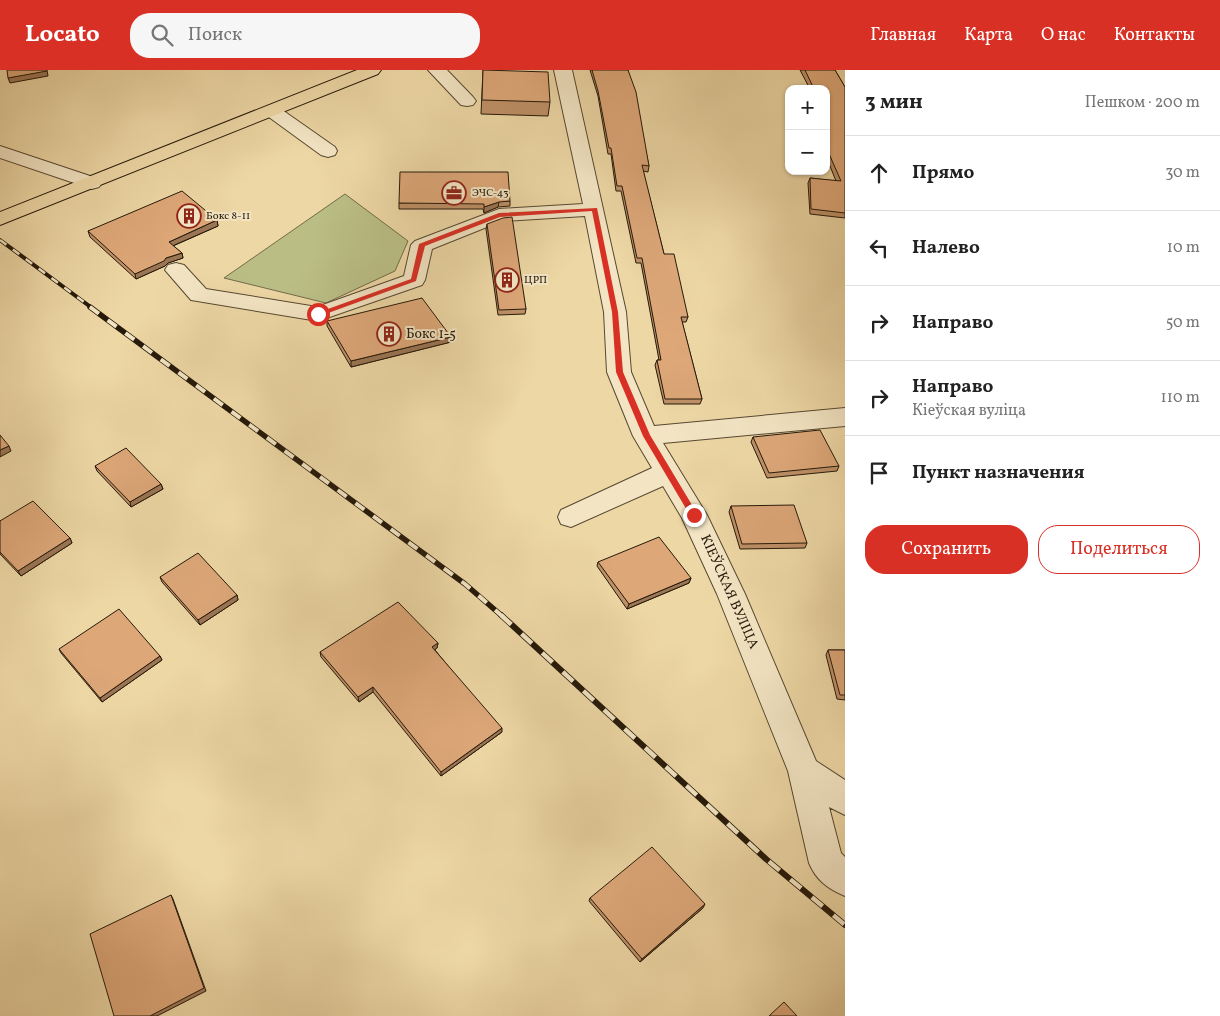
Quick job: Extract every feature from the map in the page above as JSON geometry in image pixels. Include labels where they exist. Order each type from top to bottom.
[{"type":"main road","points":[[0,219],[372,70]]},
{"type":"street","points":[[437,70],[466,101]]},
{"type":"street","name":"КІЕЎСКАЯ ВУЛІЦА","points":[[563,70],[615,312],[620,372],[646,436],[694,515],[731,594],[804,771],[826,863],[845,878]]},
{"type":"street","points":[[272,110],[328,151]]},
{"type":"street","points":[[0,152],[92,183]]},
{"type":"street","points":[[176,270],[199,294],[318,314],[414,280],[422,245],[499,215],[594,209]]},
{"type":"street","points":[[646,436],[845,417]]},
{"type":"street","points":[[572,517],[668,472]]},
{"type":"street","points":[[804,771],[845,799]]},
{"type":"green space","points":[[345,194],[408,241],[395,271],[326,303],[224,278]]},
{"type":"building","points":[[7,70],[46,70],[47,71],[8,78]]},
{"type":"building","points":[[483,70],[548,72],[550,102],[482,100]]},
{"type":"building","points":[[592,70],[628,70],[636,92],[649,166],[642,165],[664,254],[674,254],[688,317],[681,317],[702,399],[665,399],[657,360],[661,360],[642,258],[637,258],[622,186],[617,186],[611,148],[609,148]]},
{"type":"building","points":[[805,70],[835,70],[845,87],[845,213],[811,209],[810,178],[841,181],[830,156],[830,85],[812,85]]},
{"type":"building","name":"ЭЧС-43","points":[[400,172],[508,172],[510,201],[484,207],[484,204],[399,203]]},
{"type":"building","points":[[182,191],[217,220],[169,242],[182,253],[166,258],[164,261],[135,274],[88,231]]},
{"type":"building","name":"ЦРП","points":[[512,217],[526,309],[499,310],[487,224]]},
{"type":"building","name":"Бокс 1-5","points":[[422,298],[451,337],[351,361],[327,321]]},
{"type":"building","points":[[820,430],[839,466],[769,473],[753,437]]},
{"type":"building","points":[[0,435],[9,446],[0,450]]},
{"type":"building","points":[[126,448],[161,484],[130,502],[95,466]]},
{"type":"building","points":[[33,501],[70,538],[18,571],[0,552],[0,521]]},
{"type":"building","points":[[794,505],[807,543],[742,544],[731,506]]},
{"type":"building","points":[[659,537],[691,578],[629,604],[598,562]]},
{"type":"building","points":[[198,553],[237,595],[198,620],[160,577]]},
{"type":"building","points":[[398,602],[438,643],[432,647],[502,728],[441,772],[373,687],[358,697],[320,652]]},
{"type":"building","points":[[119,609],[160,656],[100,698],[59,649]]},
{"type":"building","points":[[828,650],[845,650],[845,695],[840,695]]},
{"type":"building","points":[[652,847],[705,904],[642,959],[590,898]]},
{"type":"building","points":[[171,895],[204,988],[150,1016],[114,1016],[90,934]]},
{"type":"building","points":[[784,1002],[797,1016],[769,1016]]},
{"type":"railway","points":[[0,240],[92,308]]},
{"type":"railway","points":[[90,307],[465,584],[502,616]]},
{"type":"railway","points":[[501,615],[766,859],[845,925]]},
{"type":"place","name":"ЭЧС-43","points":[[454,193]]},
{"type":"place","name":"Бокс 8-11","points":[[189,216]]},
{"type":"place","name":"ЦРП","points":[[507,280]]},
{"type":"place","name":"Бокс 1-5","points":[[389,334]]},
{"type":"route","points":[[318,314],[414,280],[422,245],[499,215],[594,209],[615,312],[620,372],[646,436],[694,515]]}]
